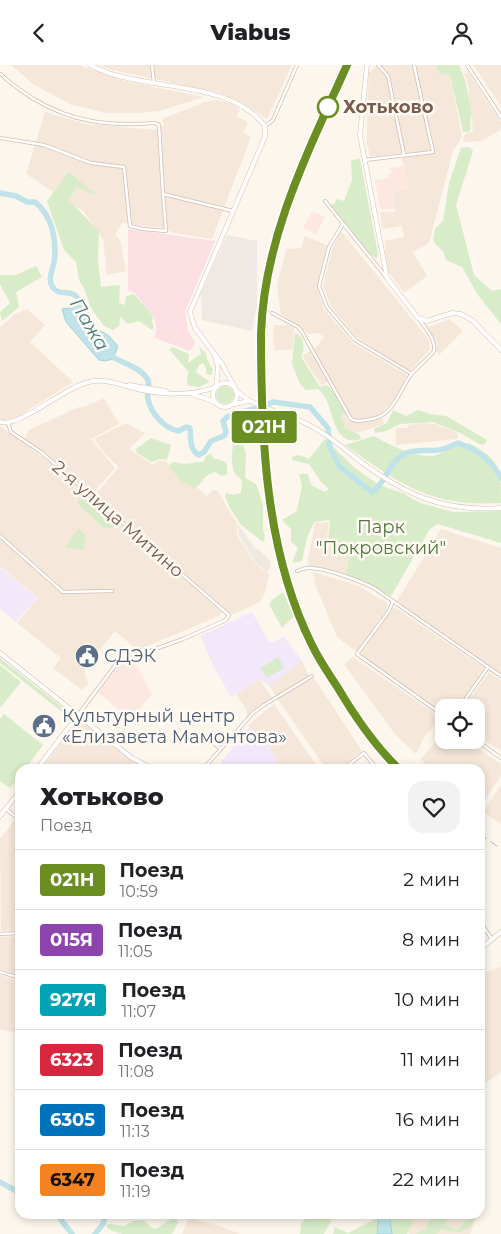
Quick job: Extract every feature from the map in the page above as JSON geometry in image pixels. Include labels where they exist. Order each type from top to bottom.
[{"type":"main road","points":[[90,65],[115,75],[226,99],[250,113],[265,126],[265,137],[190,312],[193,324],[235,389],[237,398],[232,405]]},
{"type":"main road","points":[[367,65],[360,128],[382,260],[387,278],[418,318],[427,321],[452,313],[461,314],[473,321],[501,350]]},
{"type":"main road","points":[[214,355],[218,367],[216,387],[212,394],[214,402]]},
{"type":"main road","points":[[0,422],[8,423],[29,414],[81,384],[98,381],[160,391],[188,393],[205,391],[226,383],[249,401],[284,413],[324,434],[388,481],[417,496],[445,505],[468,509],[501,508]]},
{"type":"main road","points":[[188,393],[224,407],[249,401]]},
{"type":"main road","points":[[0,653],[132,758],[143,764]]},
{"type":"main road","points":[[41,764],[78,715]]},
{"type":"main road","points":[[0,816],[15,797]]},
{"type":"main road","points":[[485,945],[501,932]]},
{"type":"street","points":[[152,65],[154,83]]},
{"type":"street","points":[[265,126],[273,120],[297,65]]},
{"type":"street","points":[[378,65],[388,76],[404,155]]},
{"type":"street","points":[[365,160],[433,152],[414,65]]},
{"type":"street","points":[[467,65],[501,117]]},
{"type":"street","points":[[0,138],[44,145],[91,163],[124,167],[130,226],[166,231],[159,125],[155,123],[122,125],[87,121],[52,111],[10,84],[1,74]]},
{"type":"street","points":[[163,194],[233,211]]},
{"type":"street","points":[[325,201],[387,278]]},
{"type":"street","points":[[343,224],[329,247],[319,287],[327,307],[355,340],[412,374]]},
{"type":"street","points":[[373,261],[376,263],[382,260]]},
{"type":"street","points":[[272,313],[298,327],[307,339],[353,421],[376,419],[386,413],[412,374],[431,355],[435,346],[418,318]]},
{"type":"street","name":"2-я улица Митино","points":[[8,423],[12,432],[56,465],[229,616],[226,620],[183,639],[134,655],[114,665],[78,715]]},
{"type":"street","points":[[0,536],[65,592],[112,591]]},
{"type":"street","points":[[297,571],[309,568],[361,581],[501,676]]},
{"type":"street","points":[[393,601],[389,611],[357,654],[435,710]]},
{"type":"street","points":[[466,699],[488,667]]},
{"type":"street","points":[[207,764],[220,748],[264,705],[312,676]]},
{"type":"street","points":[[213,743],[220,748]]},
{"type":"street","points":[[485,746],[501,758]]},
{"type":"street","points":[[350,764],[364,753],[373,764]]},
{"type":"street","points":[[6,809],[15,816]]},
{"type":"street","points":[[485,929],[492,939]]},
{"type":"street","points":[[0,934],[15,933]]},
{"type":"street","points":[[0,972],[15,976]]},
{"type":"shaded area","points":[[11,65],[79,65],[124,81],[204,97],[160,111],[106,113],[70,104],[33,84]]},
{"type":"shaded area","points":[[99,65],[292,65],[267,119],[244,104],[220,93],[113,70]]},
{"type":"shaded area","points":[[377,65],[436,65],[438,73],[450,74],[462,137],[453,151],[429,243],[413,252],[427,276],[404,293],[386,269],[385,241],[404,237],[402,226],[382,229],[380,212],[395,212],[392,191],[409,189],[401,153],[370,157],[367,143],[369,73]]},
{"type":"shaded area","points":[[473,65],[501,65],[501,106],[482,78]]},
{"type":"shaded area","points":[[468,72],[501,122],[501,129],[482,141],[463,142],[464,135],[473,131],[468,85],[464,74]]},
{"type":"shaded area","points":[[217,100],[231,104],[240,110],[236,117],[248,122],[243,133],[251,137],[212,239],[174,233],[162,228],[122,223],[115,235],[120,240],[126,271],[107,275],[103,239],[83,211],[26,174],[45,112],[86,124],[159,130],[164,124],[162,119],[205,102]]},
{"type":"shaded area","points":[[404,166],[409,189],[392,191],[394,209],[380,209],[375,180],[389,178],[388,174],[391,174],[390,168]]},
{"type":"shaded area","points":[[312,211],[325,217],[316,234],[303,228]]},
{"type":"shaded area","points":[[128,229],[215,241],[185,312],[188,330],[195,343],[190,351],[155,338],[154,317],[135,293],[128,291]]},
{"type":"shaded area","points":[[341,231],[429,340],[430,349],[410,371],[356,337],[330,305],[323,286],[332,249]]},
{"type":"shaded area","points":[[227,235],[257,241],[257,306],[252,331],[202,320],[201,294]]},
{"type":"shaded area","points":[[305,236],[327,245],[317,287],[324,309],[353,343],[407,375],[394,401],[375,418],[356,419],[351,417],[314,350],[324,337],[319,333],[307,334],[300,326],[281,314],[277,286],[286,249],[301,248]]},
{"type":"shaded area","points":[[27,309],[45,325],[30,342],[73,382],[19,416],[3,420],[0,419],[0,327],[15,314]]},
{"type":"shaded area","points":[[449,319],[463,331],[439,355],[436,351],[437,345],[434,337],[427,328]]},
{"type":"shaded area","points":[[274,325],[294,326],[293,349],[275,351],[273,340]]},
{"type":"shaded area","points":[[310,351],[329,381],[322,386],[302,356]]},
{"type":"shaded area","points":[[104,398],[119,424],[91,439],[115,468],[92,494],[24,439],[29,430],[79,407],[84,407]]},
{"type":"shaded area","points":[[345,413],[348,420],[356,423],[383,418],[384,424],[353,433],[346,429],[341,415]]},
{"type":"shaded area","points":[[126,423],[145,433],[129,449],[153,465],[158,461],[165,461],[207,496],[213,490],[217,490],[238,525],[236,527],[238,530],[236,534],[256,564],[269,574],[265,593],[260,602],[234,614],[228,612],[94,496],[119,467],[104,453],[94,439]]},
{"type":"shaded area","points":[[435,424],[458,433],[458,439],[396,445],[396,428],[408,428],[408,425]]},
{"type":"shaded area","points":[[0,426],[52,464],[222,612],[219,616],[136,651],[132,645],[115,631],[84,670],[88,683],[82,690],[53,668],[61,658],[17,623],[38,598],[0,566]]},
{"type":"shaded area","points":[[329,522],[326,544],[340,542],[349,559],[346,574],[307,565],[315,523]]},
{"type":"shaded area","points":[[239,525],[256,550],[258,548],[271,562],[268,572],[256,563],[238,534],[239,530],[237,527]]},
{"type":"shaded area","points":[[441,529],[501,548],[501,675],[397,601]]},
{"type":"shaded area","points":[[0,567],[37,598],[16,622],[0,609]]},
{"type":"shaded area","points":[[313,572],[357,585],[387,603],[387,609],[357,652],[337,637],[315,584]]},
{"type":"shaded area","points":[[394,607],[484,668],[463,699],[435,699],[435,708],[360,654]]},
{"type":"shaded area","points":[[252,612],[270,643],[284,637],[302,661],[269,685],[260,680],[231,697],[214,667],[200,636]]},
{"type":"shaded area","points":[[353,657],[435,714],[435,725],[424,737],[416,754],[394,733],[344,664]]},
{"type":"shaded area","points":[[132,658],[152,694],[130,718],[97,692],[116,666]]},
{"type":"shaded area","points":[[302,661],[309,676],[276,697],[269,685]]},
{"type":"shaded area","points":[[489,672],[501,680],[501,751],[485,741],[485,699],[470,699]]},
{"type":"shaded area","points":[[309,677],[314,678],[362,751],[345,764],[323,764],[277,698]]},
{"type":"shaded area","points":[[260,680],[273,699],[246,721],[246,709],[236,694]]},
{"type":"shaded area","points":[[274,704],[316,764],[275,764],[277,762],[267,746],[264,748],[248,725]]},
{"type":"shaded area","points":[[80,718],[132,759],[142,764],[45,764]]},
{"type":"shaded area","points":[[250,726],[263,745],[267,743],[278,761],[275,764],[220,764]]},
{"type":"shaded area","points":[[435,742],[435,749],[478,749],[501,764],[501,776],[485,800],[485,764],[426,764],[421,759]]},
{"type":"shaded area","points":[[501,785],[501,824],[485,813],[485,809]]},
{"type":"shaded area","points":[[15,820],[15,930],[1,931],[0,839]]},
{"type":"shaded area","points":[[15,936],[15,974],[0,969],[0,937]]},
{"type":"shaded area","points":[[501,966],[501,1072],[485,1083],[485,973]]},
{"type":"shaded area","points":[[0,975],[15,980],[15,1033],[0,1029]]},
{"type":"shaded area","points":[[189,1219],[193,1219],[241,1234],[182,1234]]},
{"type":"shaded area","points":[[406,1219],[476,1219],[470,1234],[409,1234],[404,1226]]},
{"type":"green space","points":[[436,65],[459,65],[465,81],[471,109],[471,129],[468,132],[463,132],[450,75],[438,73]]},
{"type":"green space","points":[[469,147],[473,151],[456,205],[474,275],[492,291],[501,289],[501,324],[478,295],[462,267],[446,260],[443,251],[435,244],[433,239],[435,229],[443,221],[449,183],[461,148]]},
{"type":"green space","points":[[360,159],[378,254],[377,259],[371,255],[330,205],[334,204],[337,199],[344,201],[352,180],[351,160]]},
{"type":"green space","points":[[68,172],[98,196],[76,187],[69,200],[99,232],[98,260],[101,287],[120,285],[119,303],[125,305],[126,296],[134,294],[153,316],[152,322],[154,327],[152,330],[139,321],[128,324],[120,317],[119,326],[113,330],[104,326],[91,308],[79,280],[76,262],[64,250],[47,201]]},
{"type":"green space","points":[[36,266],[42,277],[16,292],[19,307],[2,321],[0,312],[10,303],[0,284],[0,275],[16,275]]},
{"type":"green space","points":[[295,333],[303,343],[301,357],[320,387],[326,385],[335,394],[345,413],[341,415],[346,429],[360,435],[361,439],[351,440],[343,437],[338,431],[324,395],[318,389],[306,390],[300,384],[292,364]]},
{"type":"green space","points":[[173,347],[189,354],[188,363],[201,354],[199,347],[206,353],[213,370],[211,375],[206,374],[206,368],[203,363],[199,365],[196,372],[210,382],[199,387],[187,385],[188,371],[169,349]]},
{"type":"green space","points":[[225,386],[231,389],[234,395],[231,401],[225,404],[219,401],[216,395],[219,389]]},
{"type":"green space","points":[[393,410],[406,416],[418,410],[429,414],[446,416],[487,440],[485,444],[481,445],[458,432],[433,422],[400,424],[386,431],[375,433],[374,429],[387,423]]},
{"type":"green space","points":[[374,436],[414,454],[430,456],[437,455],[459,445],[464,448],[469,443],[488,455],[497,467],[501,503],[455,501],[417,491],[400,482],[345,445]]},
{"type":"green space","points":[[236,437],[240,437],[246,453],[245,478],[256,484],[263,504],[263,529],[265,537],[263,542],[241,525],[225,497],[226,493],[233,495],[241,493],[242,481],[234,472],[232,464],[232,449]]},
{"type":"green space","points":[[151,438],[171,445],[167,460],[159,459],[152,462],[137,453],[136,449]]},
{"type":"green space","name":"Парк \"Покровский\"","points":[[325,439],[355,468],[379,485],[403,493],[420,503],[454,512],[501,511],[501,543],[438,524],[430,529],[391,596],[346,574],[349,559],[338,541],[328,542],[330,520],[314,522],[307,538],[302,561],[292,563],[298,548],[291,542],[291,529],[282,520],[297,511],[302,485],[299,474],[308,474],[311,485],[325,492],[329,489],[321,482],[309,464],[292,460],[292,457],[299,455],[309,459]]},
{"type":"green space","points":[[211,454],[213,458],[224,461],[227,465],[227,475],[222,476],[215,472],[204,478],[194,488],[180,480],[170,467],[171,463],[175,462],[186,464],[203,462],[207,455]]},
{"type":"green space","points":[[84,493],[115,520],[112,529],[103,527],[79,505],[78,501]]},
{"type":"green space","points":[[79,528],[86,536],[84,550],[65,547]]},
{"type":"green space","points":[[283,592],[294,616],[282,628],[269,604]]},
{"type":"green space","points":[[278,657],[284,668],[267,678],[261,668]]},
{"type":"green space","points":[[0,658],[66,710],[66,715],[0,663]]},
{"type":"green space","points":[[0,665],[21,682],[0,708]]},
{"type":"green space","points":[[4,714],[43,745],[29,764],[15,764],[15,782],[10,788],[0,781],[0,719]]},
{"type":"green space","points":[[171,1219],[177,1219],[178,1223],[172,1234],[122,1234],[108,1229],[106,1225],[124,1226],[133,1221],[143,1220],[156,1229]]},
{"type":"green space","points":[[305,1219],[332,1219],[324,1234],[300,1234],[301,1224]]},
{"type":"green space","points":[[375,1219],[379,1219],[377,1234],[333,1234],[335,1227],[348,1233]]},
{"type":"green space","points":[[390,1219],[412,1219],[407,1234],[392,1234]]},
{"type":"green space","points":[[430,1219],[446,1219],[446,1225],[457,1230],[468,1219],[475,1219],[465,1230],[452,1232],[441,1229],[436,1234],[416,1234],[425,1229]]},
{"type":"water","points":[[77,302],[85,304],[93,327],[108,335],[118,346],[113,359],[99,360],[66,322],[62,309],[70,308]]},
{"type":"water","points":[[378,1219],[390,1219],[392,1234],[377,1234]]},
{"type":"waterway","name":"Пажа","points":[[0,193],[16,196],[27,202],[35,202],[46,214],[50,222],[55,247],[54,263],[50,278],[52,286],[60,292],[76,296],[82,309]]},
{"type":"waterway","name":"Пажа","points":[[109,355],[143,373],[149,382],[148,399],[155,415],[174,430],[179,431],[186,427],[190,428],[192,447],[199,455],[204,452],[211,441],[224,436],[226,432],[223,421],[227,417],[263,407],[273,402],[310,407],[328,428],[330,448],[340,467],[372,492],[380,485],[394,463],[404,454],[414,451],[438,450],[458,443],[483,456],[501,478]]},
{"type":"waterway","points":[[0,1182],[15,1190]]},
{"type":"waterway","points":[[62,1219],[72,1234]]},
{"type":"waterway","points":[[95,1234],[104,1219]]},
{"type":"railway","points":[[351,65],[299,182],[282,230],[276,255],[266,316],[265,335],[264,373],[268,458],[273,503],[281,546],[286,568],[302,614],[320,650],[354,707],[377,740],[399,764]]},
{"type":"railway","points":[[485,838],[501,849]]},
{"type":"train","name":"021Н","points":[[347,65],[292,189],[276,237],[271,260],[261,334],[268,488],[278,544],[290,590],[312,645],[352,712],[395,764]]},
{"type":"place","name":"Хотьково","points":[[328,107]]},
{"type":"place","name":"СДЭК","points":[[87,656]]},
{"type":"place","name":"Культурный центр «Елизавета Мамонтова»","points":[[44,726]]}]
